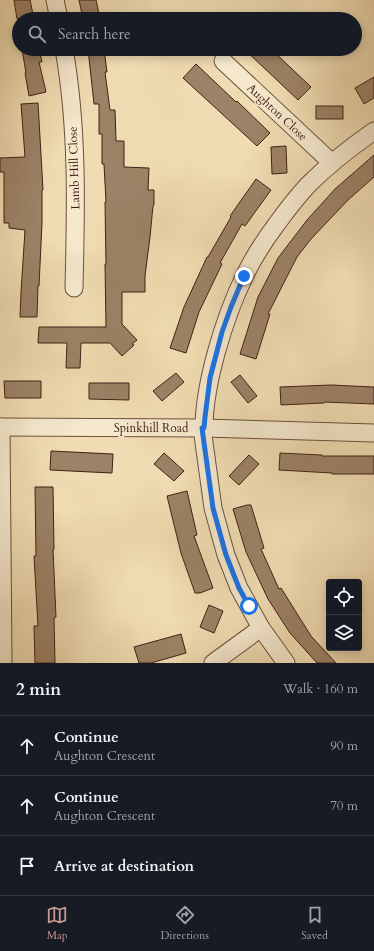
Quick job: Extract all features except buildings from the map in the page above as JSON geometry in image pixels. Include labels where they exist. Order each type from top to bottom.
[{"type":"street","points":[[55,0],[58,12]]},
{"type":"street","name":"Lamb Hill Close","points":[[65,56],[69,80],[76,193],[74,288]]},
{"type":"street","name":"Aughton Close","points":[[223,62],[332,163]]},
{"type":"street","points":[[286,663],[261,628],[239,588],[226,555],[213,508],[203,428],[210,378],[224,326],[231,307],[244,276],[262,245],[289,207],[308,185],[332,163],[374,131]]},
{"type":"street","points":[[0,427],[3,663]]},
{"type":"street","name":"Spinkhill Road","points":[[0,427],[203,428],[374,433]]},
{"type":"street","points":[[213,663],[261,628]]},
{"type":"route","points":[[244,276],[222,332],[210,378],[204,428],[202,428],[213,508],[226,555],[239,588],[249,606]]}]
